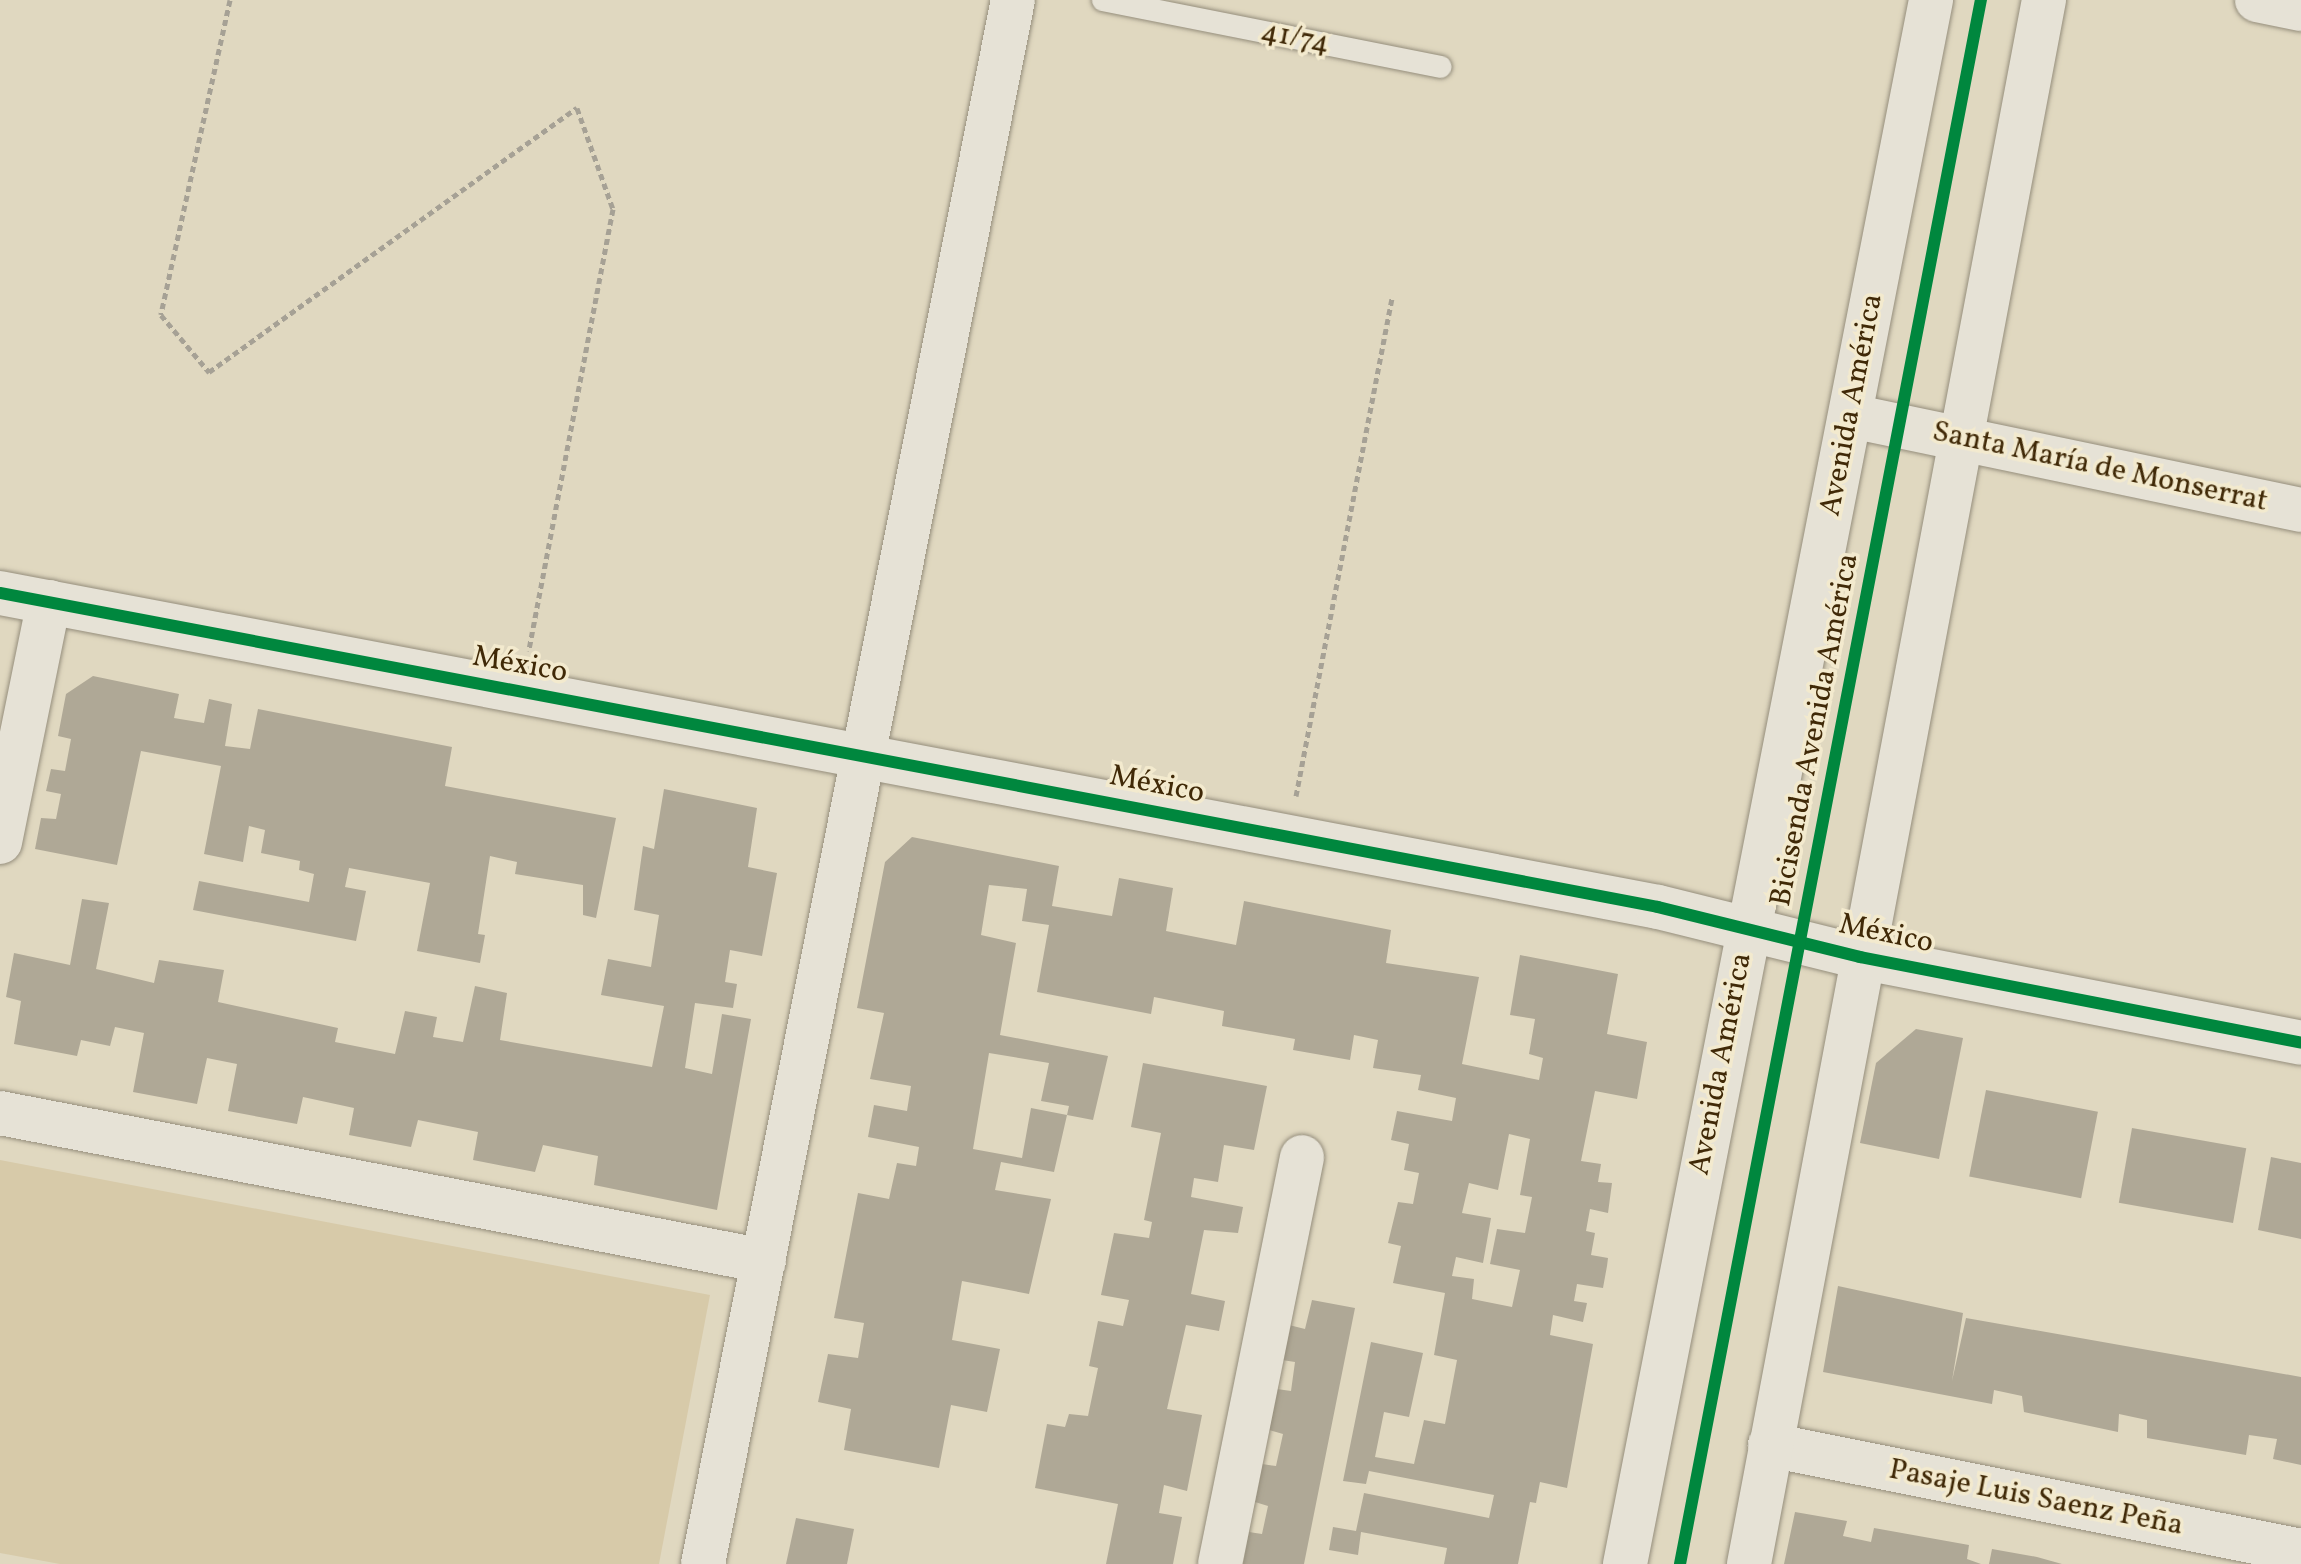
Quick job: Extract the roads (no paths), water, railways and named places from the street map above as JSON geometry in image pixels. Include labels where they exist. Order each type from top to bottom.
[{"type":"street","points":[[703,1564],[1013,0]]},
{"type":"street","name":"Avenida América","points":[[1625,1564],[1747,927],[1851,416],[1931,0]]},
{"type":"street","points":[[1749,1564],[1860,957],[1964,439],[2044,0]]},
{"type":"street","points":[[2257,0],[2301,9]]},
{"type":"street","name":"Santa María de Monserrat","points":[[1851,416],[2301,510]]},
{"type":"street","name":"México","points":[[0,593],[521,692],[864,753],[1747,927],[1860,957],[2301,1043]]},
{"type":"street","points":[[0,842],[49,602]]},
{"type":"street","points":[[0,1113],[764,1261]]},
{"type":"street","points":[[1220,1564],[1302,1157]]},
{"type":"street","name":"Pasaje Luis Saenz Peña","points":[[1770,1445],[2301,1551]]},
{"type":"lane","name":"41/74","points":[[1103,0],[1440,67]]}]
